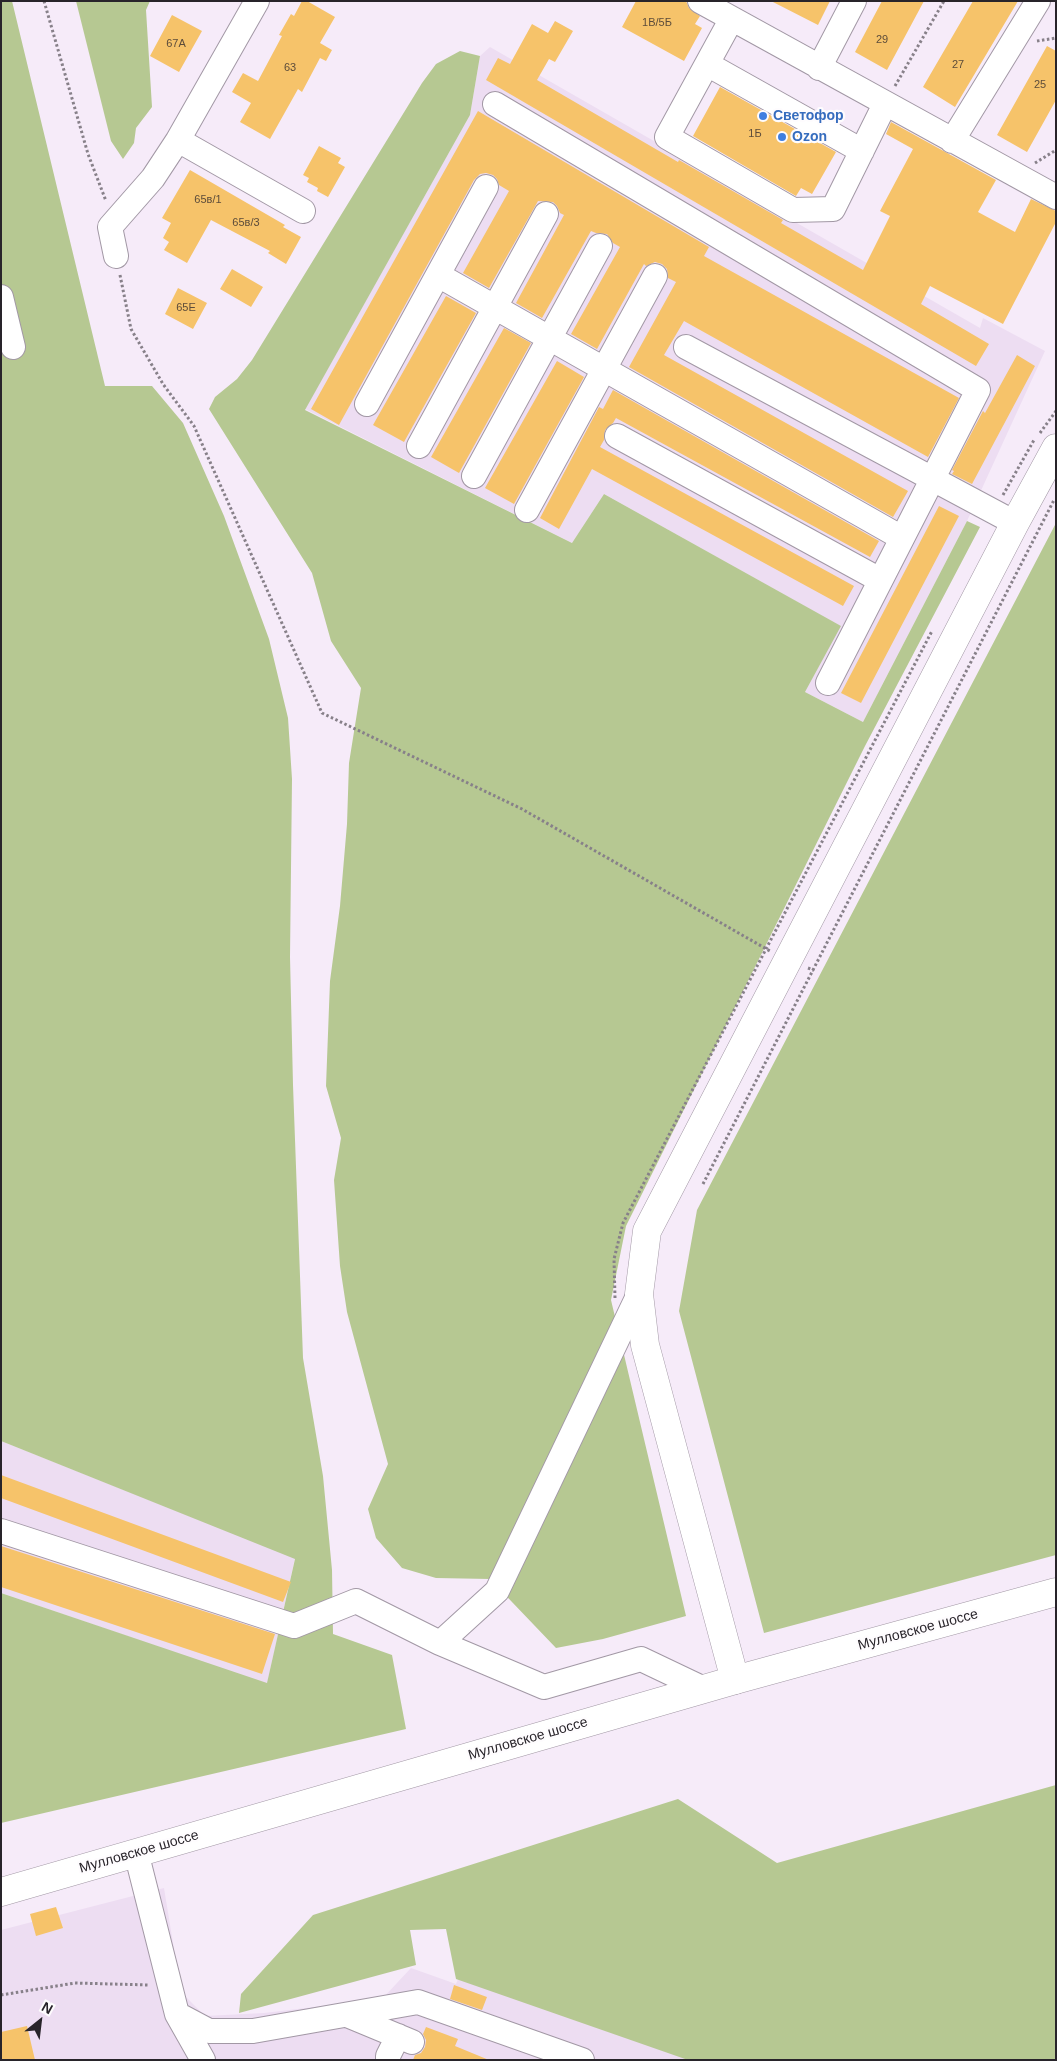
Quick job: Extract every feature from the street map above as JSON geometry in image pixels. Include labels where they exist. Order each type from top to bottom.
[{"type":"main road","points":[[734,1680],[645,1345],[639,1294],[647,1231],[1015,523],[1056,448]]},
{"type":"main road","name":"Мулловское шоссе","points":[[1,1892],[704,1688],[1056,1592]]},
{"type":"lane","points":[[116,256],[110,227],[153,178],[178,140],[257,1]]},
{"type":"lane","points":[[819,68],[854,1]]},
{"type":"lane","points":[[952,141],[1038,1]]},
{"type":"lane","points":[[700,2],[1056,197]]},
{"type":"lane","points":[[731,20],[667,138],[793,210],[833,209],[885,104]]},
{"type":"lane","points":[[707,64],[862,151]]},
{"type":"lane","points":[[495,104],[978,390],[828,683]]},
{"type":"lane","points":[[178,140],[304,211]]},
{"type":"lane","points":[[367,404],[486,187]]},
{"type":"lane","points":[[419,446],[546,214]]},
{"type":"lane","points":[[474,476],[600,246]]},
{"type":"lane","points":[[438,275],[902,538]]},
{"type":"lane","points":[[527,510],[655,276]]},
{"type":"lane","points":[[1,297],[13,347]]},
{"type":"lane","points":[[686,346],[1015,523]]},
{"type":"lane","points":[[617,436],[880,580]]},
{"type":"lane","points":[[440,1643],[497,1591],[639,1294]]},
{"type":"lane","points":[[1,1531],[294,1626],[356,1601],[440,1643],[544,1687],[641,1659],[704,1688]]},
{"type":"lane","points":[[136,1852],[177,2014],[194,2056]]},
{"type":"lane","points":[[177,2014],[208,2032],[253,2031],[418,2002],[582,2060]]},
{"type":"lane","points":[[347,2015],[405,2039],[388,2056],[388,2060]]},
{"type":"path","points":[[44,1],[88,154],[114,218],[110,227]]},
{"type":"path","points":[[885,104],[944,1]]},
{"type":"path","points":[[116,256],[131,329],[163,384],[194,426],[322,713],[522,810],[766,950],[813,970]]},
{"type":"path","points":[[703,1184],[1056,497]]},
{"type":"path","points":[[1,1995],[75,1983],[170,1985]]},
{"type":"shaded area","points":[[490,47],[980,328],[983,318],[1045,351],[967,521],[863,722],[805,692],[840,626],[604,494],[572,543],[305,409],[470,115],[480,56]]},
{"type":"shaded area","points":[[1,1441],[295,1558],[267,1684],[1,1593]]},
{"type":"shaded area","points":[[164,1888],[181,1992],[205,2016],[264,2013],[382,1999],[411,1968],[456,1984],[466,1960],[732,2060],[1,2060],[1,1930]]},
{"type":"green space","points":[[1,1],[12,1],[105,386],[152,386],[183,423],[224,516],[269,639],[288,718],[292,779],[290,957],[293,1085],[303,1358],[323,1476],[332,1570],[333,1634],[392,1655],[406,1729],[1,1823],[1,1593],[267,1683],[295,1559],[1,1441]]},
{"type":"green space","points":[[76,1],[150,1],[146,10],[152,107],[136,128],[134,143],[123,159],[111,141]]},
{"type":"green space","points":[[460,51],[480,56],[470,115],[305,410],[572,543],[604,494],[841,626],[805,692],[863,722],[967,521],[980,527],[865,746],[626,1226],[611,1300],[686,1616],[603,1639],[556,1648],[490,1579],[436,1578],[402,1568],[376,1538],[368,1509],[388,1464],[347,1312],[340,1266],[334,1180],[341,1138],[326,1086],[330,981],[340,906],[347,824],[349,763],[361,688],[331,641],[312,573],[209,409],[215,397],[237,379],[252,360],[422,83],[436,64]]},
{"type":"green space","points":[[1056,523],[1056,1555],[764,1633],[679,1311],[697,1210]]},
{"type":"green space","points":[[1056,1785],[1056,2060],[688,2060],[456,1979],[446,1929],[410,1930],[416,1965],[239,2013],[241,1994],[313,1915],[678,1799],[777,1863]]},
{"type":"building","points":[[302,1],[307,1],[335,17],[320,43],[332,50],[326,61],[320,58],[302,92],[298,89],[270,139],[240,122],[251,103],[232,92],[243,73],[258,81],[282,36],[279,35],[291,14],[294,16]]},
{"type":"building","points":[[636,1],[686,1],[689,8],[700,16],[695,24],[702,28],[684,61],[622,27]]},
{"type":"building","points":[[771,1],[830,1],[818,25]]},
{"type":"building","points":[[882,1],[924,1],[887,70],[855,52]]},
{"type":"building","points":[[973,1],[1018,1],[955,107],[923,87]]},
{"type":"building","points":[[172,15],[202,31],[179,72],[150,56]]},
{"type":"building","points":[[555,21],[573,31],[555,62],[549,59],[537,80],[678,162],[679,160],[783,220],[781,223],[863,270],[890,216],[880,211],[913,149],[886,134],[891,122],[996,180],[978,212],[1015,232],[1031,199],[1056,211],[1056,222],[1003,324],[930,286],[921,304],[989,344],[976,366],[486,80],[498,58],[510,64],[532,24],[548,33]]},
{"type":"building","points":[[1047,46],[1056,51],[1056,100],[1027,152],[997,135]]},
{"type":"building","points":[[720,87],[836,152],[812,194],[801,188],[796,196],[693,136]]},
{"type":"building","points":[[478,111],[709,247],[704,256],[959,398],[928,457],[684,321],[664,355],[908,491],[893,517],[629,367],[676,282],[668,278],[667,269],[662,264],[655,262],[646,266],[644,264],[597,349],[571,334],[620,247],[613,243],[607,234],[591,231],[542,318],[516,303],[564,215],[560,213],[553,202],[538,201],[489,288],[463,273],[509,191],[499,185],[493,175],[486,173],[480,174],[474,180],[339,425],[311,409]]},
{"type":"building","points":[[319,146],[341,158],[338,163],[345,167],[328,197],[317,191],[318,188],[307,182],[309,178],[303,175]]},
{"type":"building","points":[[190,170],[285,225],[283,227],[301,237],[286,264],[268,253],[270,251],[211,220],[187,263],[164,250],[169,242],[163,238],[171,223],[162,218]]},
{"type":"building","points":[[232,269],[263,287],[251,307],[220,289]]},
{"type":"building","points":[[178,288],[207,303],[193,329],[165,314]]},
{"type":"building","points":[[446,296],[476,313],[404,442],[373,425]]},
{"type":"building","points":[[504,328],[531,343],[459,473],[431,457]]},
{"type":"building","points":[[1017,355],[1035,366],[972,484],[952,474],[954,471],[952,470],[983,411],[985,413]]},
{"type":"building","points":[[557,361],[584,377],[514,504],[485,488]]},
{"type":"building","points":[[613,390],[879,541],[870,557],[616,418],[605,430],[604,440],[600,447],[854,586],[843,606],[592,469],[559,529],[540,518],[599,407],[603,409]]},
{"type":"building","points":[[939,506],[959,516],[861,703],[841,693]]},
{"type":"building","points":[[1,1475],[291,1582],[283,1602],[1,1498]]},
{"type":"building","points":[[1,1546],[275,1634],[262,1674],[1,1587]]},
{"type":"building","points":[[56,1907],[63,1928],[36,1936],[30,1914]]},
{"type":"building","points":[[454,1985],[487,1997],[482,2010],[450,1999]]},
{"type":"building","points":[[27,2026],[35,2060],[1,2060],[1,2032]]},
{"type":"building","points":[[426,2027],[458,2039],[455,2046],[489,2060],[413,2060],[415,2055],[421,2053],[425,2047],[426,2040],[423,2034]]},
{"type":"place","name":"Светофор","points":[[763,116]]},
{"type":"place","name":"Ozon","points":[[782,137]]}]
